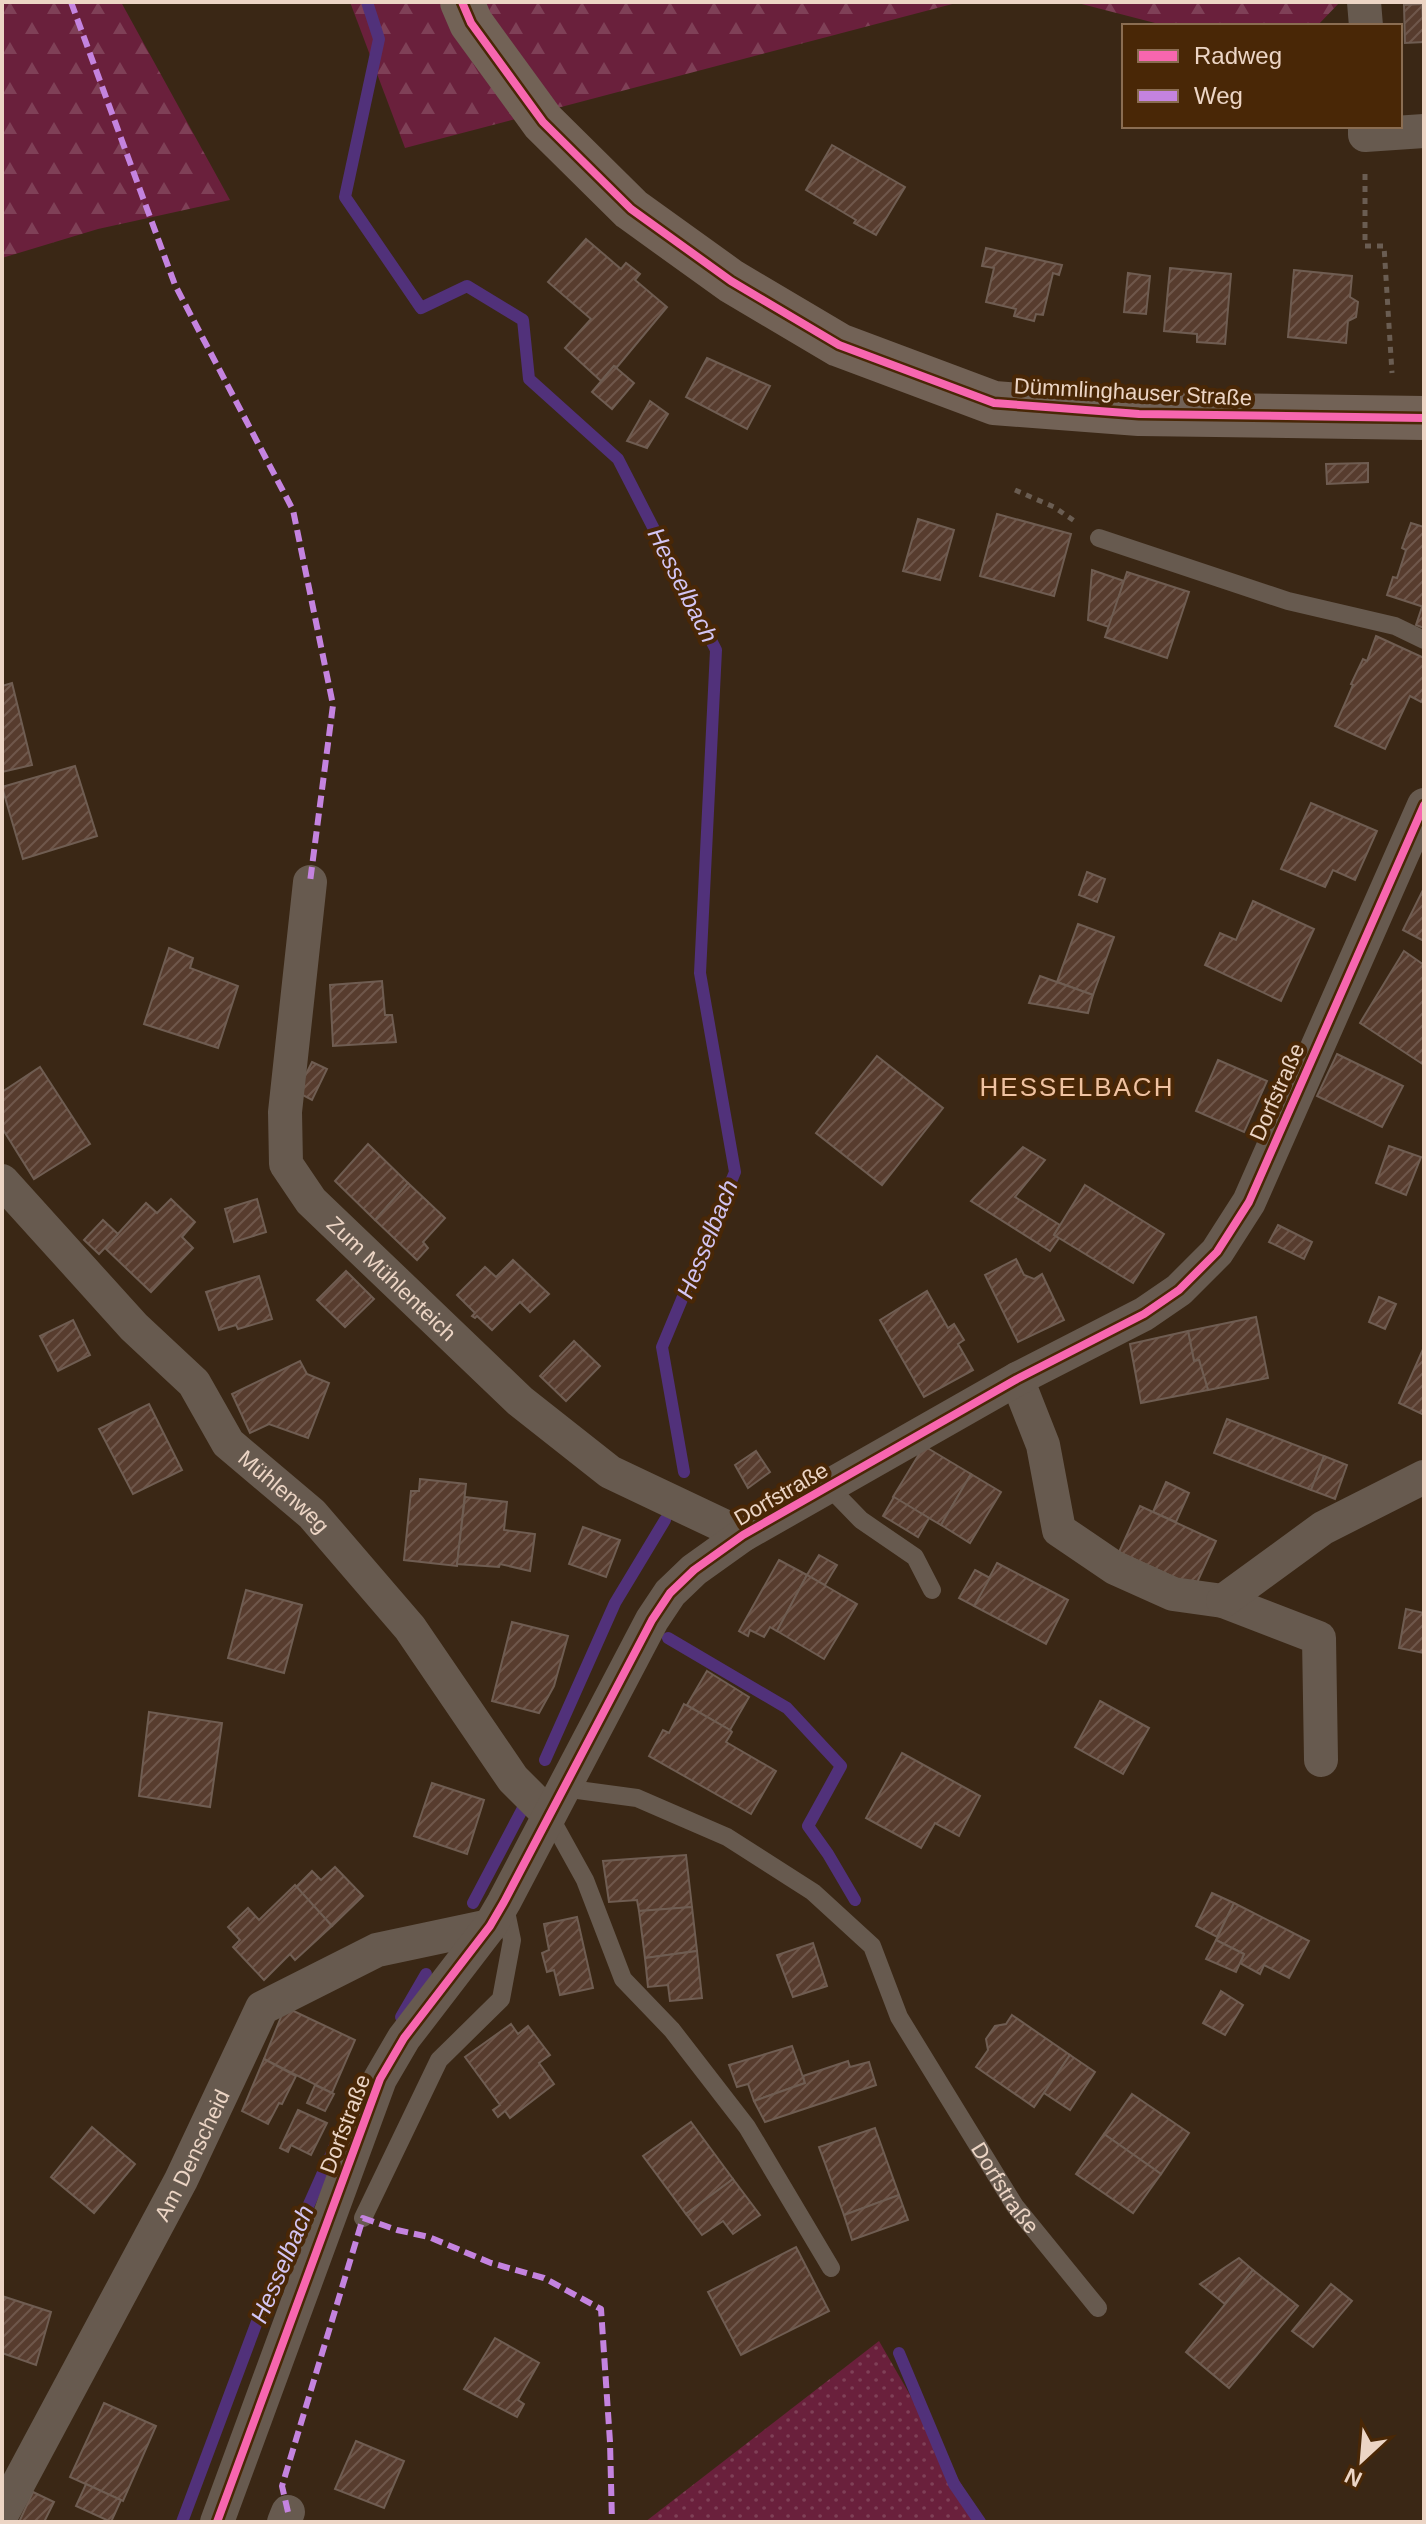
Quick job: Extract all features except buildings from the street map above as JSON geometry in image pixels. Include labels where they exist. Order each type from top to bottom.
[{"type":"street","name":"Dümmlinghauser Straße","points":[[462,2],[471,23],[543,122],[631,209],[731,281],[839,345],[994,403],[1139,414],[1409,418]]},
{"type":"street","points":[[1364,2],[1366,24]]},
{"type":"street","points":[[1365,131],[1424,131]]},
{"type":"street","name":"Dorfstraße","points":[[217,2522],[380,2079],[404,2038],[497,1914],[652,1620],[670,1593],[694,1570],[743,1535],[1017,1379],[1144,1314],[1179,1290],[1217,1252],[1249,1202],[1424,805]]},
{"type":"street","name":"Zum Mühlenteich","points":[[310,882],[285,1112],[286,1164],[311,1201],[520,1401],[610,1472],[743,1535]]},
{"type":"street","name":"Mühlenweg","points":[[2,1181],[134,1327],[194,1383],[228,1443],[312,1514],[410,1628],[513,1779],[556,1802]]},
{"type":"street","points":[[1017,1379],[1043,1445],[1059,1530],[1115,1568],[1173,1594],[1223,1601],[1319,1638],[1321,1760]]},
{"type":"street","points":[[1223,1601],[1323,1528],[1424,1477]]},
{"type":"street","name":"Am Denscheid","points":[[2,2514],[181,2180],[262,2008],[377,1950],[497,1914]]},
{"type":"lane","points":[[1099,538],[1288,601],[1395,626],[1424,640]]},
{"type":"lane","points":[[829,1487],[861,1520],[915,1557],[932,1590]]},
{"type":"lane","name":"Dorfstraße","points":[[556,1802],[637,1798],[727,1837],[813,1892],[872,1946],[899,2017],[1007,2192],[1098,2308]]},
{"type":"lane","points":[[556,1802],[623,1979],[672,2030],[747,2127],[831,2268]]},
{"type":"lane","points":[[363,2218],[439,2060],[501,1999],[512,1940],[497,1914]]},
{"type":"path","points":[[1365,131],[1365,246],[1384,246],[1409,418]]},
{"type":"path","points":[[1015,490],[1054,507],[1099,538]]},
{"type":"green space","points":[[2,2],[121,2],[230,200],[98,229],[2,258]]},
{"type":"green space","points":[[350,2],[960,2],[405,148]]},
{"type":"green space","points":[[1074,2],[1340,2],[1319,24],[1155,23]]},
{"type":"green space","points":[[879,2341],[983,2522],[645,2522]]},
{"type":"waterway","name":"Hesselbach","points":[[367,2],[379,39],[345,197],[421,308],[467,286],[523,320],[529,379],[618,459],[716,650],[700,973],[735,1172],[662,1347],[684,1472]]},
{"type":"waterway","name":"Hesselbach","points":[[545,1760],[615,1603],[665,1520]]},
{"type":"waterway","points":[[668,1638],[787,1708],[841,1766],[808,1826],[855,1900]]},
{"type":"waterway","name":"Hesselbach","points":[[473,1903],[522,1810]]},
{"type":"waterway","name":"Hesselbach","points":[[401,2017],[426,1974]]},
{"type":"waterway","name":"Hesselbach","points":[[182,2522],[258,2319],[354,2103]]},
{"type":"waterway","points":[[899,2353],[954,2484],[980,2522]]},
{"type":"marked path","points":[[71,2],[175,285],[293,510],[333,705],[310,882]]},
{"type":"marked path","points":[[288,2512],[282,2486],[363,2218],[429,2237],[491,2263],[544,2278],[601,2309],[612,2522]]},
{"type":"cycle path","points":[[462,2],[471,23],[543,122],[631,209],[731,281],[839,345],[994,403],[1139,414],[1424,418]]},
{"type":"cycle path","points":[[217,2522],[380,2079],[404,2038],[490,1926],[652,1620],[670,1593],[694,1570],[743,1535],[1017,1379],[1144,1314],[1179,1290],[1217,1252],[1249,1202],[1424,805]]},
{"type":"district","name":"HESSELBACH","points":[[1077,1087]]}]
